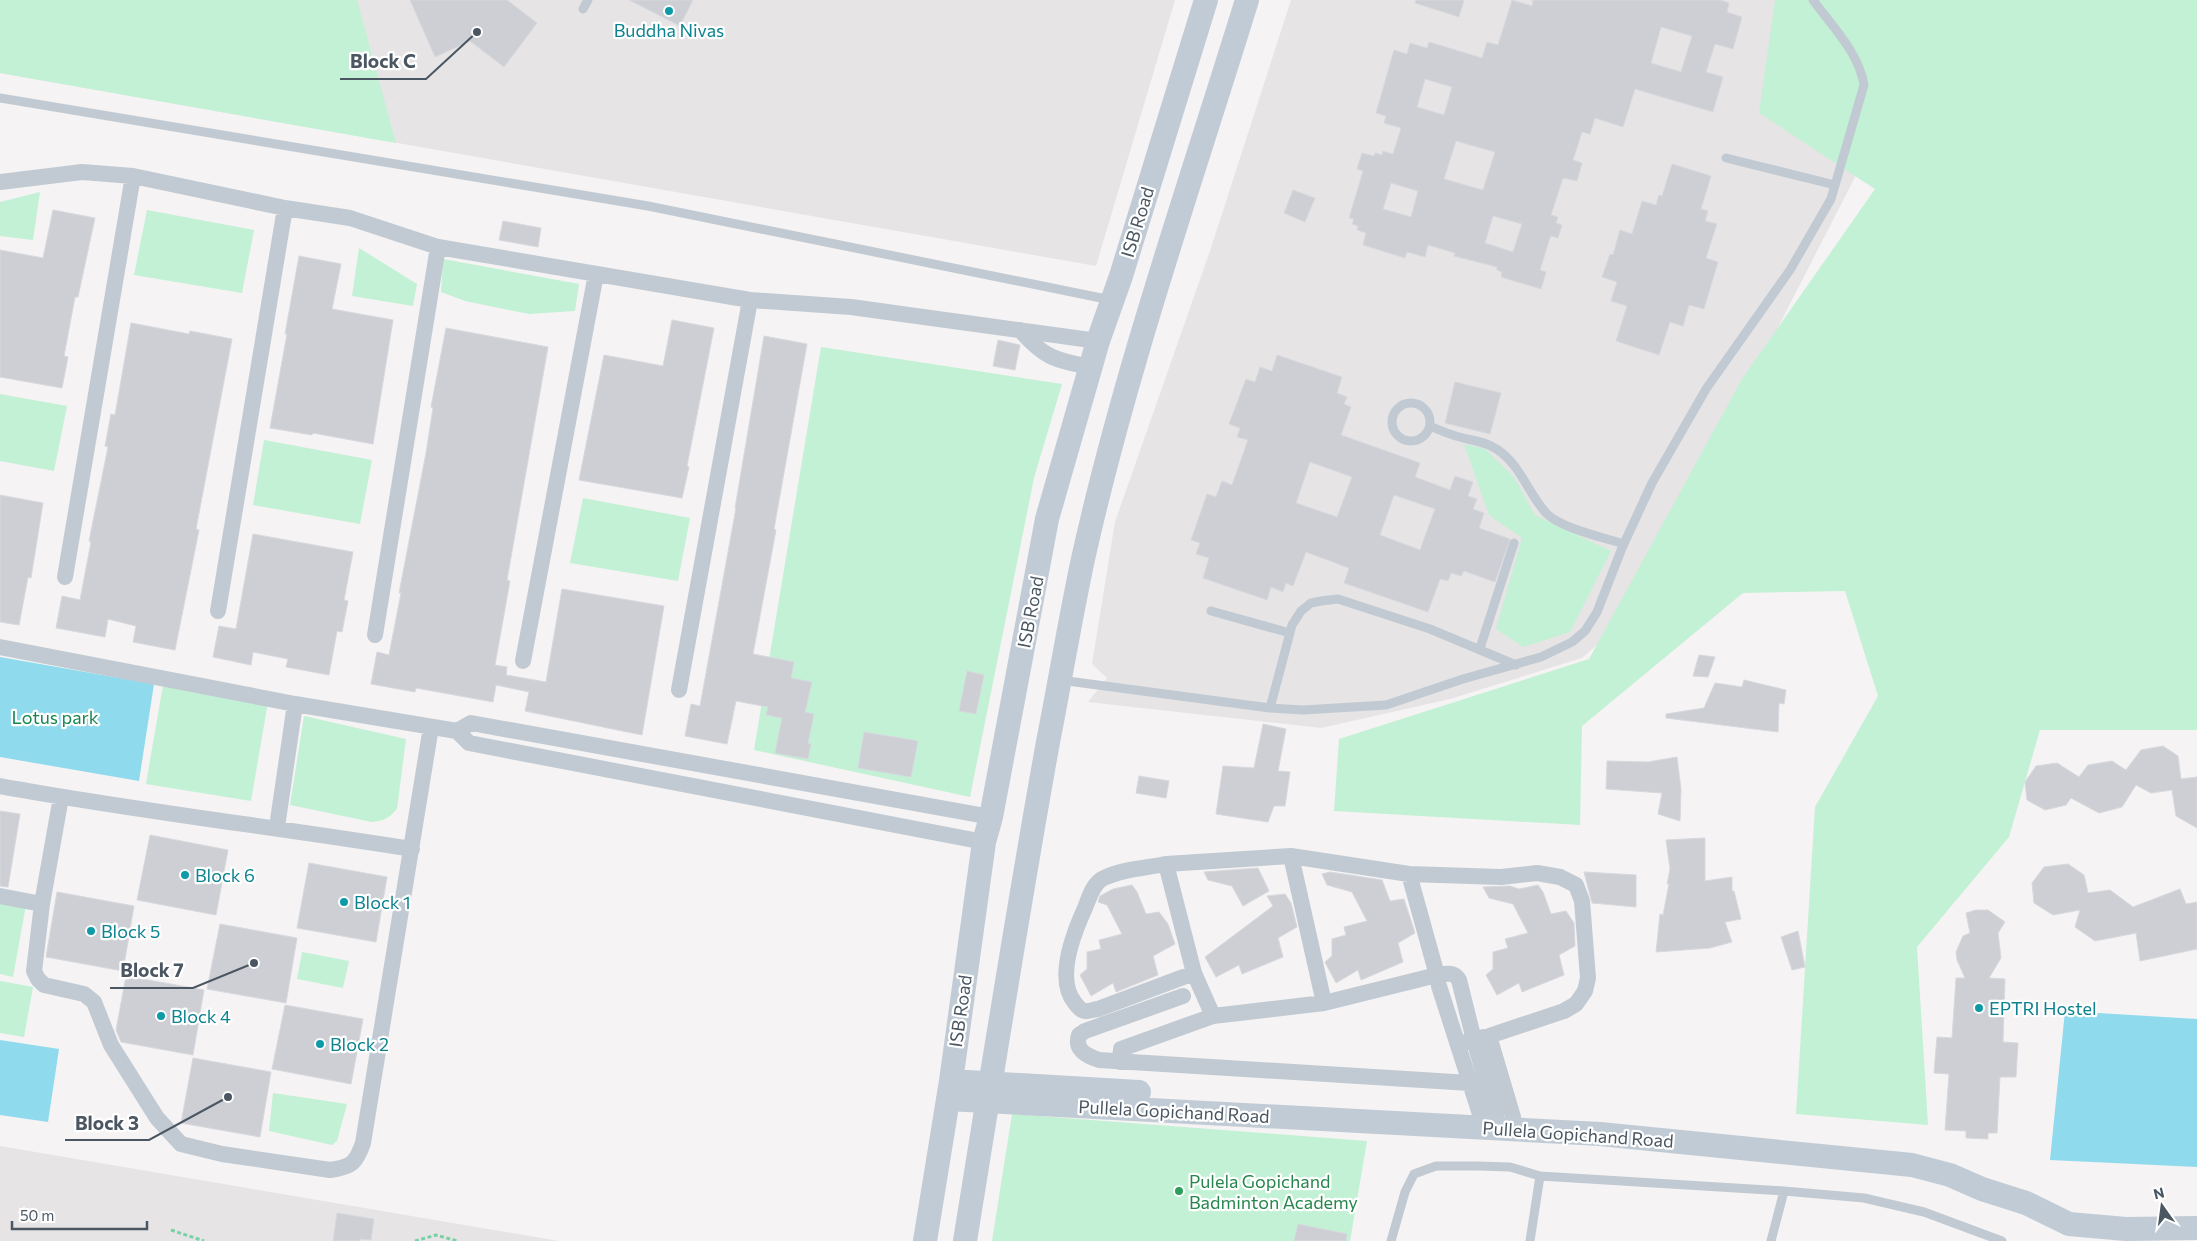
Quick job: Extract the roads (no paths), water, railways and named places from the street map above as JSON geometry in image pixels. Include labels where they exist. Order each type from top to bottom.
[{"type":"main road","name":"ISB Road","points":[[925,1241],[949,1090],[984,842],[991,818],[1047,519],[1098,340],[1206,0]]},
{"type":"main road","points":[[965,1241],[1030,842],[1083,559],[1137,356],[1247,0]]},
{"type":"main road","name":"Pullela Gopichand Road","points":[[949,1090],[1338,1113],[1508,1118],[1915,1154],[1956,1165],[2034,1194],[2074,1214],[2125,1218],[2197,1217]]},
{"type":"main road","name":"Pullela Gopichand Road","points":[[1338,1113],[1508,1118],[1600,1134],[1912,1165],[1950,1175],[1982,1189],[2026,1203],[2069,1224],[2126,1229],[2197,1228]]},
{"type":"street","points":[[0,182],[82,172],[133,176],[286,208],[350,218],[438,247],[596,274],[750,300],[851,307],[1098,340]]},
{"type":"street","points":[[65,578],[133,176]]},
{"type":"street","points":[[218,611],[286,208]]},
{"type":"street","points":[[375,635],[438,247]]},
{"type":"street","points":[[522,661],[596,274]]},
{"type":"street","points":[[679,690],[750,300]]},
{"type":"street","points":[[1020,330],[1042,353],[1060,361],[1090,367]]},
{"type":"street","points":[[0,647],[295,704],[458,731],[469,743],[984,842]]},
{"type":"street","points":[[277,827],[295,704]]},
{"type":"street","points":[[458,731],[471,723],[991,818]]},
{"type":"street","points":[[61,797],[42,904],[34,971],[38,979],[44,985],[84,994],[94,1002],[111,1045],[157,1118],[181,1144],[242,1157],[330,1170],[345,1168],[357,1160],[362,1143],[431,726]]},
{"type":"street","points":[[0,786],[61,797],[412,848]]},
{"type":"street","points":[[1291,856],[1324,1003]]},
{"type":"street","points":[[1194,973],[1086,1012],[1080,1009],[1072,999],[1068,987],[1069,952],[1075,929],[1093,889],[1101,879],[1124,872],[1166,864],[1291,856],[1409,874],[1501,877],[1537,873],[1560,877],[1576,885],[1582,901],[1588,978],[1585,991],[1576,1004],[1564,1011],[1458,1044]]},
{"type":"street","points":[[1166,864],[1194,973],[1213,1016]]},
{"type":"street","points":[[1409,874],[1438,980],[1470,1082],[1508,1118]]},
{"type":"street","points":[[0,896],[42,904]]},
{"type":"street","points":[[1120,1062],[1121,1049],[1213,1016],[1324,1003],[1438,980],[1450,973],[1457,976],[1482,1038],[1508,1118]]},
{"type":"street","points":[[1183,996],[1080,1034],[1077,1040],[1080,1049],[1086,1056],[1099,1060],[1120,1062],[1470,1082]]},
{"type":"lane","points":[[583,9],[588,0]]},
{"type":"lane","points":[[1060,680],[1270,708],[1303,710],[1386,705],[1463,679],[1541,657],[1572,642],[1585,631],[1597,612],[1624,544],[1652,483],[1706,389],[1790,270],[1830,199],[1864,85],[1861,70],[1842,38],[1813,0]]},
{"type":"lane","points":[[0,98],[648,206],[1112,300]]},
{"type":"lane","points":[[1726,158],[1835,185]]},
{"type":"lane","points":[[1411,402],[1420,404],[1427,410],[1430,426],[1426,434],[1420,439],[1411,441],[1403,439],[1396,434],[1392,426],[1392,418],[1396,410],[1403,404],[1411,402]]},
{"type":"lane","points":[[1430,426],[1462,438],[1488,443],[1499,450],[1516,466],[1533,495],[1548,515],[1578,530],[1624,544]]},
{"type":"lane","points":[[1480,648],[1514,542]]},
{"type":"lane","points":[[1270,708],[1292,625],[1301,612],[1311,604],[1338,599],[1430,629],[1480,648],[1516,665]]},
{"type":"lane","points":[[1211,611],[1290,633]]},
{"type":"lane","points":[[1391,1241],[1405,1192],[1414,1174],[1436,1166],[1478,1166],[1510,1167],[1540,1176],[1784,1191],[1864,1198],[1924,1212],[2002,1241]]},
{"type":"lane","points":[[1530,1241],[1540,1176]]},
{"type":"lane","points":[[1771,1241],[1784,1191]]},
{"type":"water","name":"Lotus park","points":[[0,657],[154,684],[139,781],[0,757]]},
{"type":"water","points":[[2065,1011],[2197,1019],[2197,1167],[2050,1160]]},
{"type":"water","points":[[0,1040],[59,1049],[48,1122],[0,1115]]},
{"type":"place","name":"Buddha Nivas","points":[[669,11]]},
{"type":"place","name":"Block C","points":[[477,32]]},
{"type":"place","name":"Block 6","points":[[185,875]]},
{"type":"place","name":"Block 1","points":[[344,902]]},
{"type":"place","name":"Block 5","points":[[91,931]]},
{"type":"place","name":"Block 7","points":[[254,963]]},
{"type":"place","name":"EPTRI Hostel","points":[[1979,1008]]},
{"type":"place","name":"Block 4","points":[[161,1016]]},
{"type":"place","name":"Block 2","points":[[320,1044]]},
{"type":"place","name":"Block 3","points":[[228,1097]]},
{"type":"place","name":"Pulela Gopichand Badminton Academy","points":[[1179,1191]]}]
